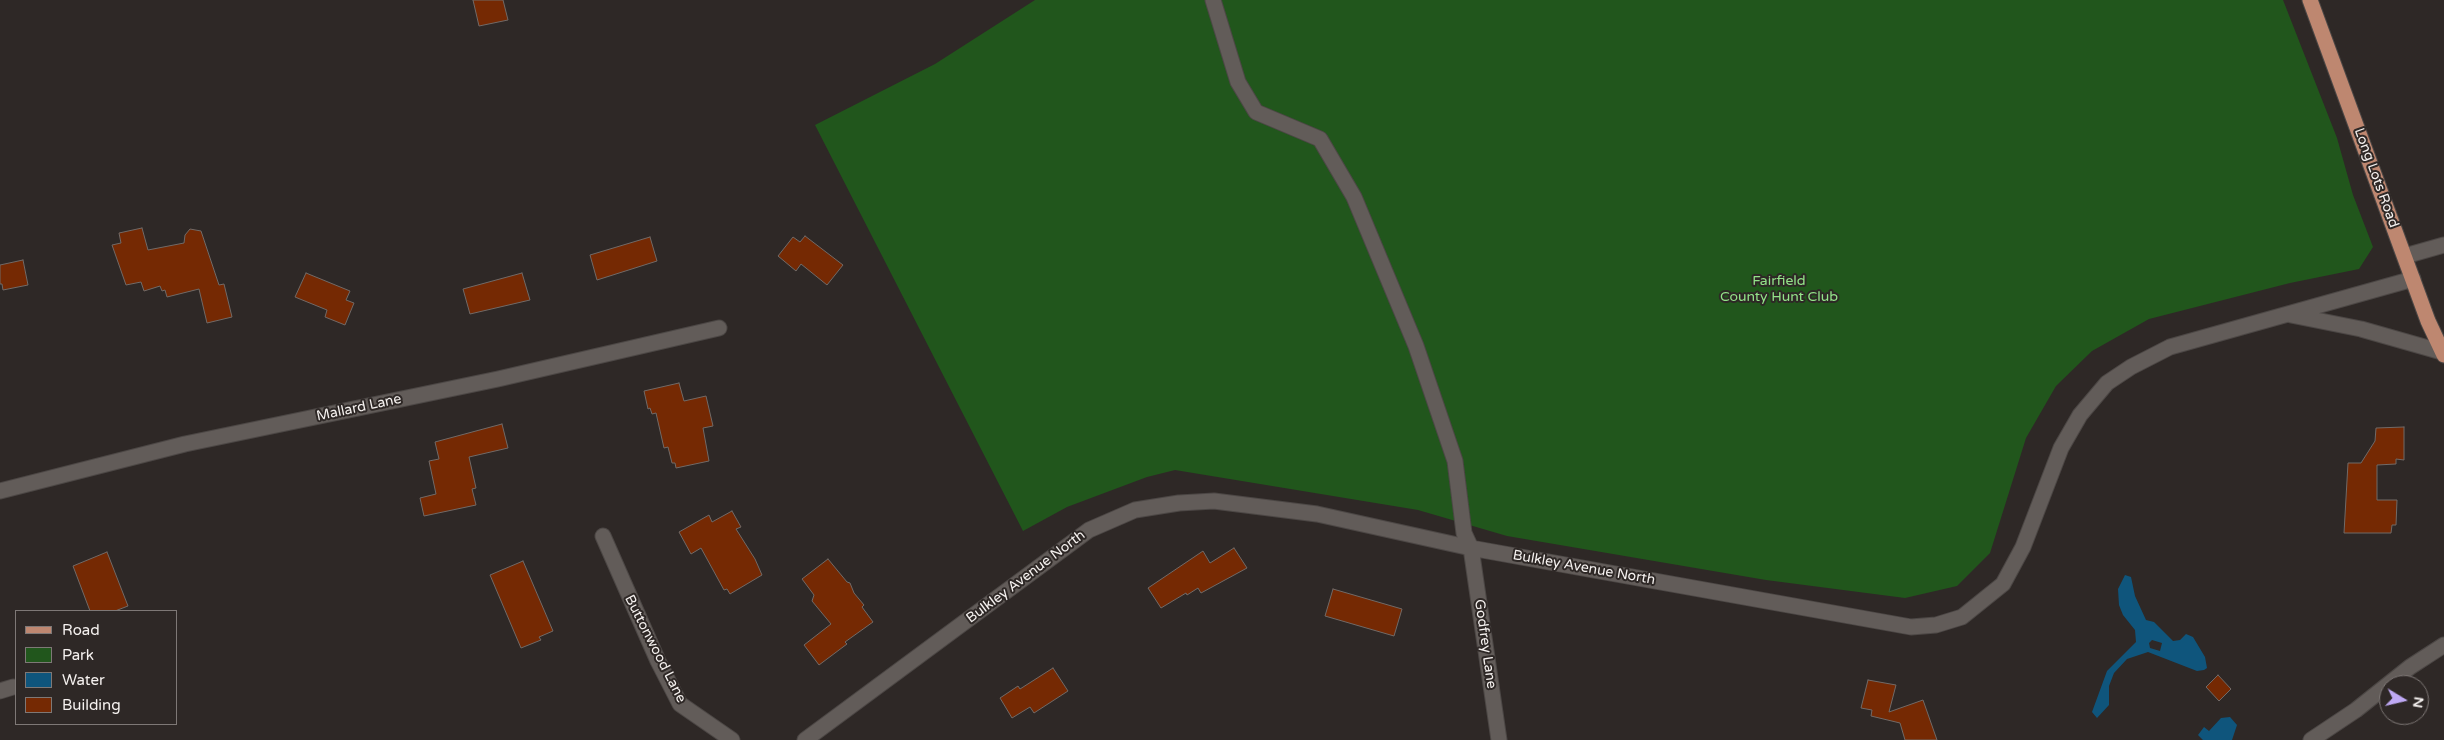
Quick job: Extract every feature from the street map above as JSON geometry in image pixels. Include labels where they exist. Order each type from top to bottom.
[{"type":"main road","name":"Long Lots Road","points":[[2310,0],[2413,279],[2443,353]]},
{"type":"street","name":"Godfrey Lane","points":[[1213,0],[1238,82],[1256,112],[1320,139],[1354,196],[1416,346],[1455,461],[1464,533],[1471,548],[1499,740]]},
{"type":"street","points":[[2405,256],[2444,245]]},
{"type":"street","name":"Bulkley Avenue North","points":[[805,740],[1089,530],[1135,510],[1179,503],[1214,501],[1317,514],[1471,548],[1911,627],[1936,625],[1962,617],[2003,584],[2023,547],[2061,448],[2080,415],[2107,383],[2131,367],[2170,347],[2413,279]]},
{"type":"street","name":"Bulkley Avenue North","points":[[2287,314],[2361,329],[2443,353]]},
{"type":"street","name":"Mallard Lane","points":[[0,491],[185,444],[498,379],[719,328]]},
{"type":"street","name":"Buttonwood Lane","points":[[603,536],[658,661],[680,704],[732,740]]},
{"type":"street","points":[[2311,740],[2356,710],[2410,667],[2444,646]]},
{"type":"green space","name":"Fairfield County Hunt Club","points":[[1035,0],[2283,0],[2337,138],[2353,195],[2373,247],[2359,269],[2290,283],[2149,319],[2092,351],[2056,386],[2026,438],[1990,553],[1957,586],[1905,598],[1766,580],[1507,536],[1418,510],[1175,470],[1147,477],[1067,507],[1023,531],[815,125],[935,64]]},
{"type":"water","points":[[2125,575],[2131,577],[2135,596],[2146,620],[2154,622],[2173,641],[2180,640],[2186,634],[2193,637],[2205,657],[2207,668],[2197,671],[2148,652],[2127,659],[2114,673],[2109,686],[2109,705],[2097,718],[2092,712],[2107,671],[2136,642],[2135,630],[2123,615],[2119,605],[2118,589]],"holes":[[[2152,640],[2162,643],[2160,651],[2150,648],[2149,643]]]},
{"type":"water","points":[[2230,717],[2237,725],[2232,740],[2203,740],[2198,735],[2204,727],[2209,731],[2221,718]]},
{"type":"building","points":[[473,0],[503,0],[508,20],[479,26]]},
{"type":"building","points":[[142,228],[148,250],[184,243],[185,235],[190,229],[201,231],[219,285],[224,284],[232,317],[207,323],[199,289],[167,297],[165,290],[162,291],[160,286],[144,291],[141,282],[126,285],[112,245],[121,243],[119,233]]},
{"type":"building","points":[[805,236],[843,265],[827,285],[801,264],[796,271],[778,256],[793,237],[800,242]]},
{"type":"building","points":[[650,237],[657,261],[597,280],[590,255]]},
{"type":"building","points":[[23,260],[28,285],[3,290],[2,284],[0,284],[0,265]]},
{"type":"building","points":[[306,273],[350,291],[346,300],[354,303],[345,325],[325,317],[327,310],[295,297]]},
{"type":"building","points":[[522,273],[530,300],[470,314],[463,289]]},
{"type":"building","points":[[679,383],[684,401],[706,396],[713,426],[703,428],[709,461],[676,468],[675,463],[672,463],[668,447],[664,448],[656,413],[652,414],[650,408],[648,409],[644,391]]},
{"type":"building","points":[[502,424],[508,448],[469,457],[476,488],[472,489],[476,505],[424,516],[420,498],[436,494],[429,461],[439,459],[435,442]]},
{"type":"building","points":[[2404,427],[2404,460],[2396,459],[2396,464],[2377,465],[2377,500],[2397,500],[2396,525],[2392,525],[2391,533],[2344,533],[2348,463],[2361,463],[2375,441],[2376,428]]},
{"type":"building","points":[[732,511],[741,527],[736,529],[755,559],[762,575],[730,594],[727,589],[724,590],[701,548],[691,554],[679,532],[709,515],[712,522]]},
{"type":"building","points":[[1234,548],[1247,568],[1201,593],[1198,588],[1161,608],[1148,588],[1203,551],[1210,563]]},
{"type":"building","points":[[107,552],[128,606],[118,610],[90,610],[73,566]]},
{"type":"building","points":[[828,559],[847,582],[850,583],[854,593],[864,605],[862,607],[873,622],[845,642],[847,644],[819,665],[804,645],[831,624],[812,601],[814,595],[802,579]]},
{"type":"building","points":[[523,561],[553,631],[539,637],[541,640],[521,648],[490,575]]},
{"type":"building","points":[[1333,589],[1402,609],[1394,636],[1325,616]]},
{"type":"building","points":[[1053,668],[1068,691],[1034,713],[1030,707],[1012,718],[1000,698],[1018,686],[1020,689]]},
{"type":"building","points":[[2218,675],[2231,689],[2219,701],[2206,687]]},
{"type":"building","points":[[1868,680],[1896,685],[1889,712],[1923,700],[1937,740],[1905,740],[1900,723],[1871,716],[1872,710],[1861,708]]}]
